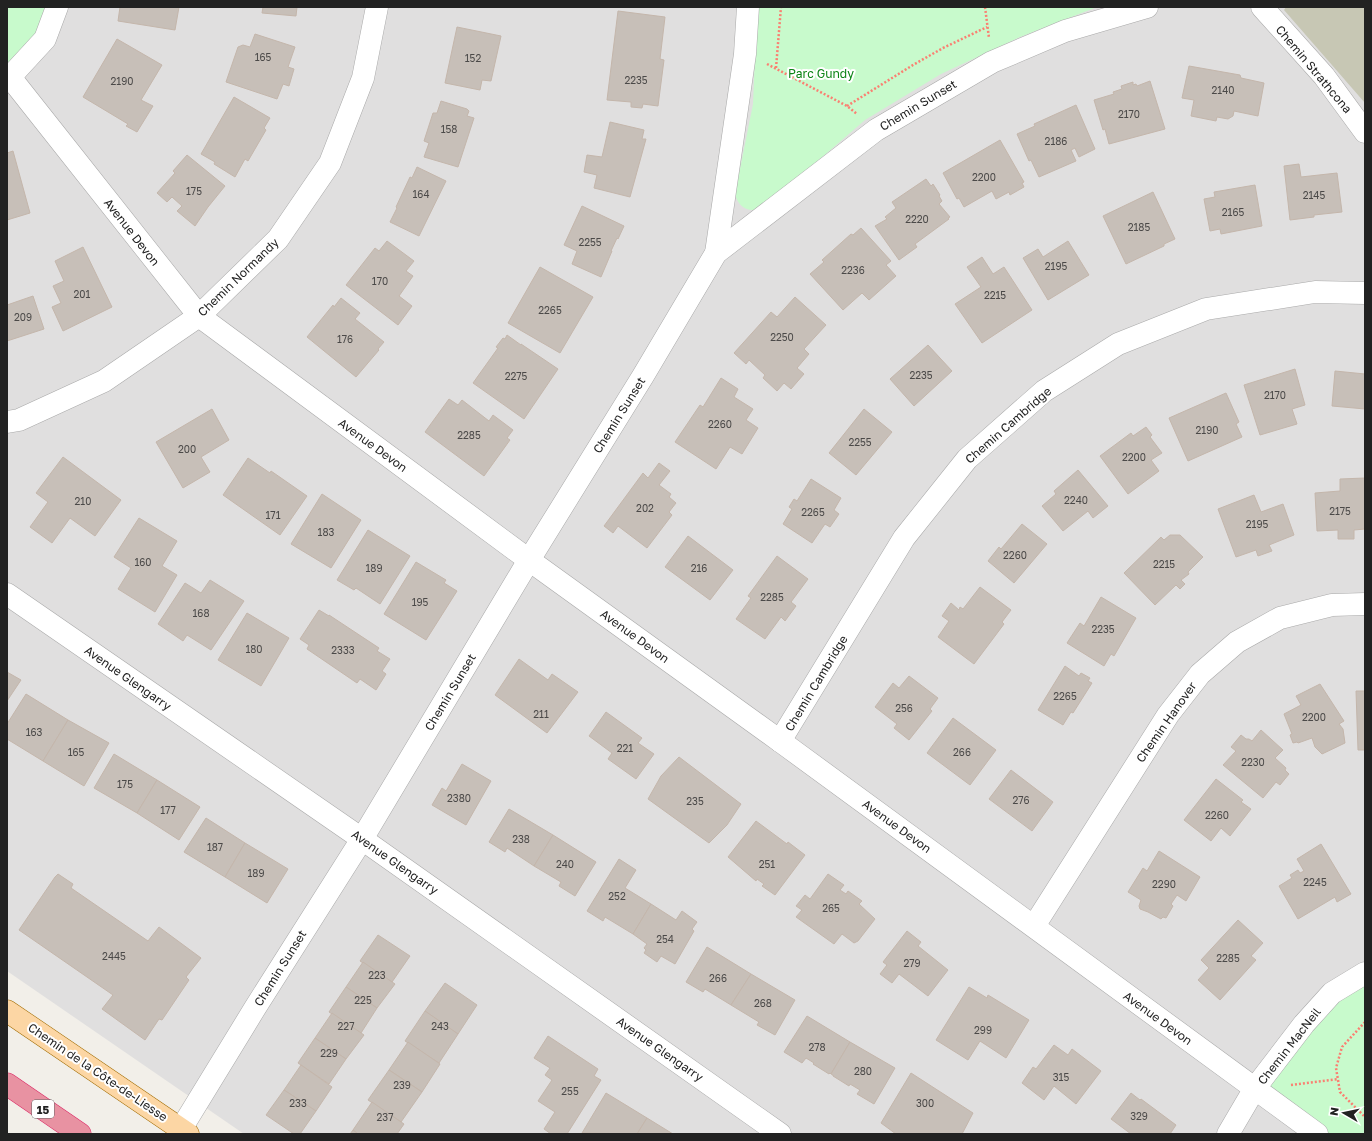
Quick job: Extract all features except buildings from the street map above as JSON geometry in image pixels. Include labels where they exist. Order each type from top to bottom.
[{"type":"highway","name":"15","points":[[7,1084],[80,1134]]},
{"type":"main road","name":"Chemin de la Côte-de-Liesse","points":[[7,1011],[185,1132]]},
{"type":"street","points":[[8,78],[44,38],[58,7]]},
{"type":"street","name":"Chemin Normandy","points":[[11,426],[104,380],[199,316],[278,239],[330,164],[363,78],[377,7]]},
{"type":"street","name":"Chemin Sunset","points":[[716,253],[745,54],[748,7]]},
{"type":"street","name":"Chemin Sunset","points":[[185,1132],[255,1008],[362,839],[529,560],[639,382],[716,253],[876,130],[992,62],[1065,31],[1148,7]]},
{"type":"street","name":"Chemin Strathcona","points":[[1262,7],[1324,76],[1365,132]]},
{"type":"street","name":"Avenue Devon","points":[[8,78],[199,316],[529,560],[1034,926],[1317,1134]]},
{"type":"street","name":"Chemin Cambridge","points":[[780,741],[904,538],[967,459],[1044,391],[1118,344],[1206,309],[1315,292],[1365,294]]},
{"type":"street","name":"Avenue Glengarry","points":[[7,594],[362,839],[780,1134]]},
{"type":"street","name":"Chemin Hanover","points":[[1034,926],[1168,715],[1200,674],[1237,642],[1280,618],[1332,605],[1365,604]]},
{"type":"street","name":"Chemin MacNeil","points":[[1228,1134],[1255,1088],[1304,1024],[1332,993],[1365,973]]},
{"type":"path","points":[[776,68],[781,7]]},
{"type":"path","points":[[985,7],[992,62]]},
{"type":"path","points":[[847,106],[943,48],[987,27]]},
{"type":"path","points":[[745,54],[776,68],[847,106],[876,130]]},
{"type":"path","points":[[1365,1022],[1342,1047],[1336,1068],[1340,1092],[1365,1117]]},
{"type":"path","points":[[1255,1088],[1338,1080]]},
{"type":"shaded area","points":[[7,7],[1365,7],[1365,1134],[244,1134],[7,971]]},
{"type":"shaded area","points":[[1286,7],[1365,7],[1365,103],[1284,10]]},
{"type":"green space","points":[[7,7],[57,7],[7,79]]},
{"type":"green space","name":"Parc Gundy","points":[[757,7],[1097,7],[1020,37],[941,74],[865,120],[767,205],[762,208],[752,210],[743,207],[737,200],[735,194],[753,104]]},
{"type":"green space","points":[[1365,973],[1365,1134],[1317,1134],[1255,1088]]}]
